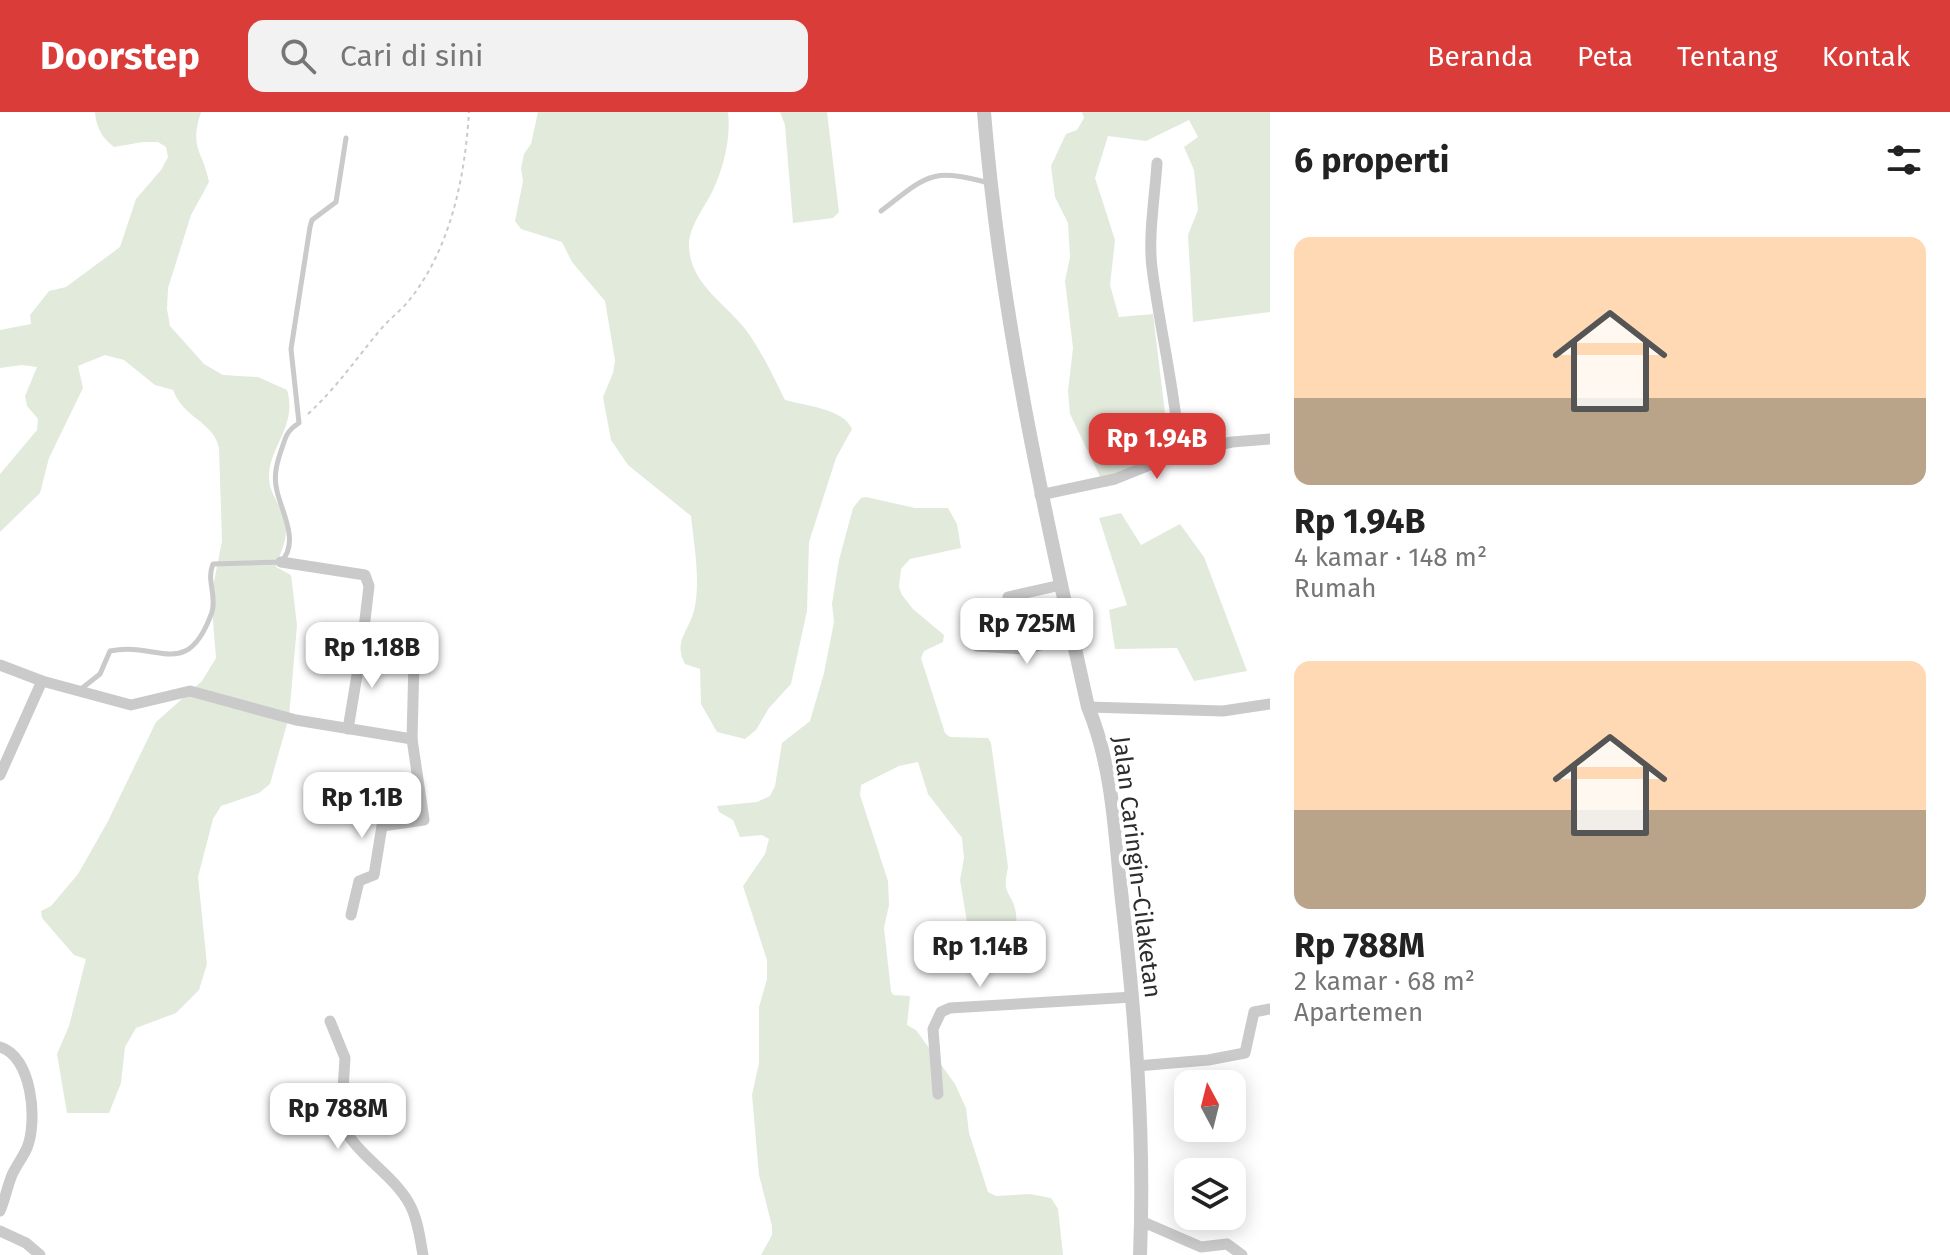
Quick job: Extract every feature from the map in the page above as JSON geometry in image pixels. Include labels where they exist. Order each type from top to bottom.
[{"type":"street","name":"Jalan Caringin–Cilaketan","points":[[984,112],[990,184],[1040,495],[1088,707],[1099,732],[1115,830],[1133,997],[1140,1255]]},
{"type":"street","points":[[1157,163],[1152,266],[1166,343],[1168,380],[1177,412],[1180,453]]},
{"type":"street","points":[[1040,495],[1115,479],[1180,453],[1232,442],[1270,439]]},
{"type":"street","points":[[281,562],[365,575],[369,586],[348,729]]},
{"type":"street","points":[[1008,597],[1061,585]]},
{"type":"street","points":[[977,646],[1023,649],[1073,638]]},
{"type":"street","points":[[351,915],[359,881],[374,875],[382,826],[424,820],[412,739],[413,657],[362,645]]},
{"type":"street","points":[[0,665],[77,692],[131,705],[190,691],[296,720],[412,739]]},
{"type":"street","points":[[0,775],[42,681]]},
{"type":"street","points":[[1088,707],[1223,711],[1270,704]]},
{"type":"street","points":[[938,1094],[933,1029],[941,1012],[950,1008],[1133,997]]},
{"type":"street","points":[[1137,1066],[1208,1060],[1245,1053],[1254,1012],[1270,1009]]},
{"type":"street","points":[[330,1021],[345,1058],[341,1122],[366,1157],[411,1205],[423,1255]]},
{"type":"street","points":[[0,1047],[9,1050],[28,1076],[30,1098],[27,1148],[11,1176],[0,1211]]},
{"type":"street","points":[[1141,1221],[1201,1247],[1227,1244],[1242,1255]]},
{"type":"street","points":[[0,1231],[26,1243],[40,1255]]},
{"type":"lane","points":[[77,692],[100,674],[110,651],[124,648],[177,656],[189,650],[202,635],[213,609],[214,596],[209,574],[213,564],[281,562],[289,550],[289,533],[276,489],[276,465],[288,430],[299,423],[291,349],[310,227],[312,220],[336,202],[346,138]]},
{"type":"lane","points":[[881,211],[932,175],[946,174],[990,184]]},
{"type":"path","points":[[299,423],[339,385],[381,329],[411,298],[447,237],[467,142],[469,112]]},
{"type":"shaded area","points":[[95,112],[201,112],[196,134],[209,182],[191,215],[168,288],[170,326],[204,364],[223,375],[258,377],[287,390],[289,415],[273,457],[269,479],[286,524],[285,540],[276,567],[291,575],[297,625],[289,717],[270,784],[259,793],[221,806],[213,819],[198,877],[207,964],[199,990],[176,1013],[136,1028],[125,1047],[121,1083],[109,1113],[67,1113],[57,1054],[69,1026],[86,959],[74,955],[42,918],[41,911],[51,906],[78,874],[107,823],[156,722],[202,681],[216,658],[211,597],[222,541],[219,448],[216,439],[205,425],[184,408],[173,390],[155,385],[124,360],[105,355],[78,366],[83,388],[49,458],[40,493],[0,532],[0,474],[37,430],[38,419],[27,406],[25,396],[37,367],[22,365],[0,368],[0,330],[31,324],[30,315],[49,291],[66,287],[120,247],[136,199],[168,157],[166,147],[158,142],[114,147],[100,132]]},
{"type":"shaded area","points":[[538,112],[728,112],[723,162],[690,238],[695,271],[746,330],[785,400],[832,412],[841,416],[852,429],[836,458],[809,542],[807,611],[791,684],[769,708],[756,730],[745,739],[717,732],[701,704],[700,669],[685,664],[680,649],[694,611],[697,588],[691,516],[628,465],[611,440],[603,397],[615,360],[605,301],[572,262],[562,242],[521,229],[515,221],[523,181],[521,168],[524,154],[531,144]]},
{"type":"shaded area","points":[[780,112],[827,112],[839,212],[833,218],[793,223],[785,125]]},
{"type":"shaded area","points":[[1082,112],[1270,112],[1270,312],[1193,322],[1188,235],[1198,210],[1194,170],[1184,147],[1198,137],[1189,120],[1146,141],[1108,136],[1095,178],[1115,240],[1110,285],[1119,317],[1153,314],[1170,455],[1105,487],[1070,414],[1068,391],[1073,348],[1065,281],[1070,257],[1068,223],[1055,197],[1051,166],[1066,134],[1077,130],[1084,118]]},
{"type":"shaded area","points":[[861,498],[915,508],[948,508],[957,524],[961,548],[910,559],[901,569],[899,587],[913,609],[944,635],[943,642],[924,651],[921,658],[945,733],[950,737],[988,738],[991,743],[1008,867],[1006,887],[1016,916],[1016,926],[1008,942],[993,953],[973,958],[960,880],[964,858],[962,838],[928,794],[918,762],[899,766],[861,785],[860,795],[888,881],[889,905],[884,928],[891,991],[893,995],[910,996],[907,1025],[916,1030],[955,1084],[966,1108],[969,1133],[988,1192],[996,1196],[1030,1194],[1051,1198],[1058,1209],[1063,1255],[761,1255],[772,1235],[772,1226],[759,1175],[752,1095],[759,1063],[759,1007],[767,979],[767,960],[743,886],[765,854],[769,839],[762,835],[740,837],[733,820],[719,812],[717,806],[757,802],[770,796],[775,786],[782,743],[810,721],[834,622],[832,604],[839,560],[853,508]]},
{"type":"shaded area","points":[[1121,513],[1141,545],[1180,524],[1204,557],[1247,671],[1194,681],[1177,648],[1115,649],[1109,610],[1127,605],[1099,518]]}]
